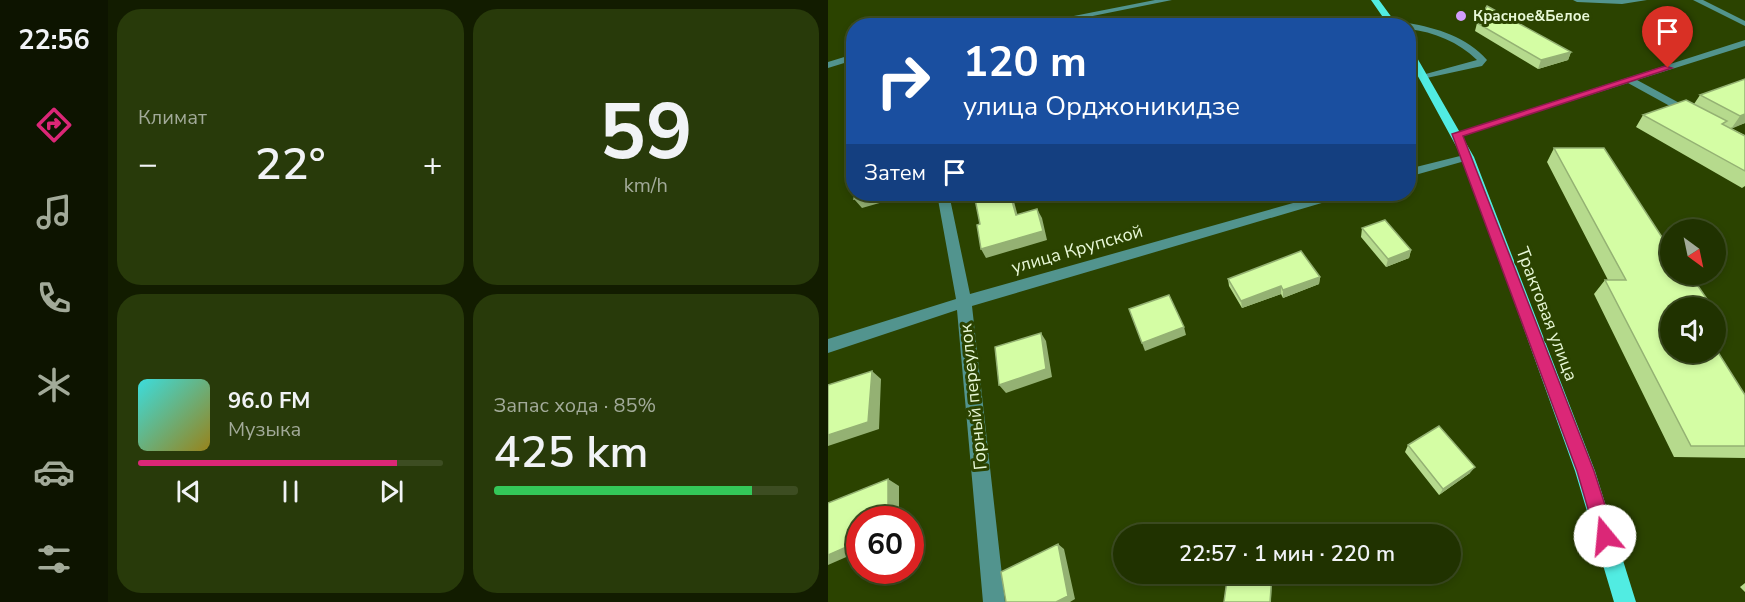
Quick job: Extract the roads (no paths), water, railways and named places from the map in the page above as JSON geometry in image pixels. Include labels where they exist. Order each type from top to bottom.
[{"type":"main road","points":[[1375,0],[1389,18]]},
{"type":"main road","name":"Трактовая улица","points":[[1416,62],[1468,157],[1585,471],[1625,602]]},
{"type":"street","points":[[1060,18],[1092,10],[1168,0]]},
{"type":"street","points":[[1577,0],[1612,2],[1643,0]]},
{"type":"street","points":[[1697,0],[1745,24]]},
{"type":"street","points":[[1416,27],[1454,39],[1471,49],[1482,60],[1479,64],[1425,77]]},
{"type":"street","points":[[1457,134],[1745,43]]},
{"type":"street","points":[[828,52],[846,51]]},
{"type":"street","points":[[828,65],[846,59]]},
{"type":"street","points":[[1629,80],[1703,120]]},
{"type":"street","points":[[1416,171],[1468,157]]},
{"type":"street","name":"Горный переулок","points":[[944,201],[964,302],[994,602]]},
{"type":"street","name":"улица Крупской","points":[[828,346],[964,302],[1314,201]]},
{"type":"place","name":"Красное&Белое","points":[[1461,16]]}]
